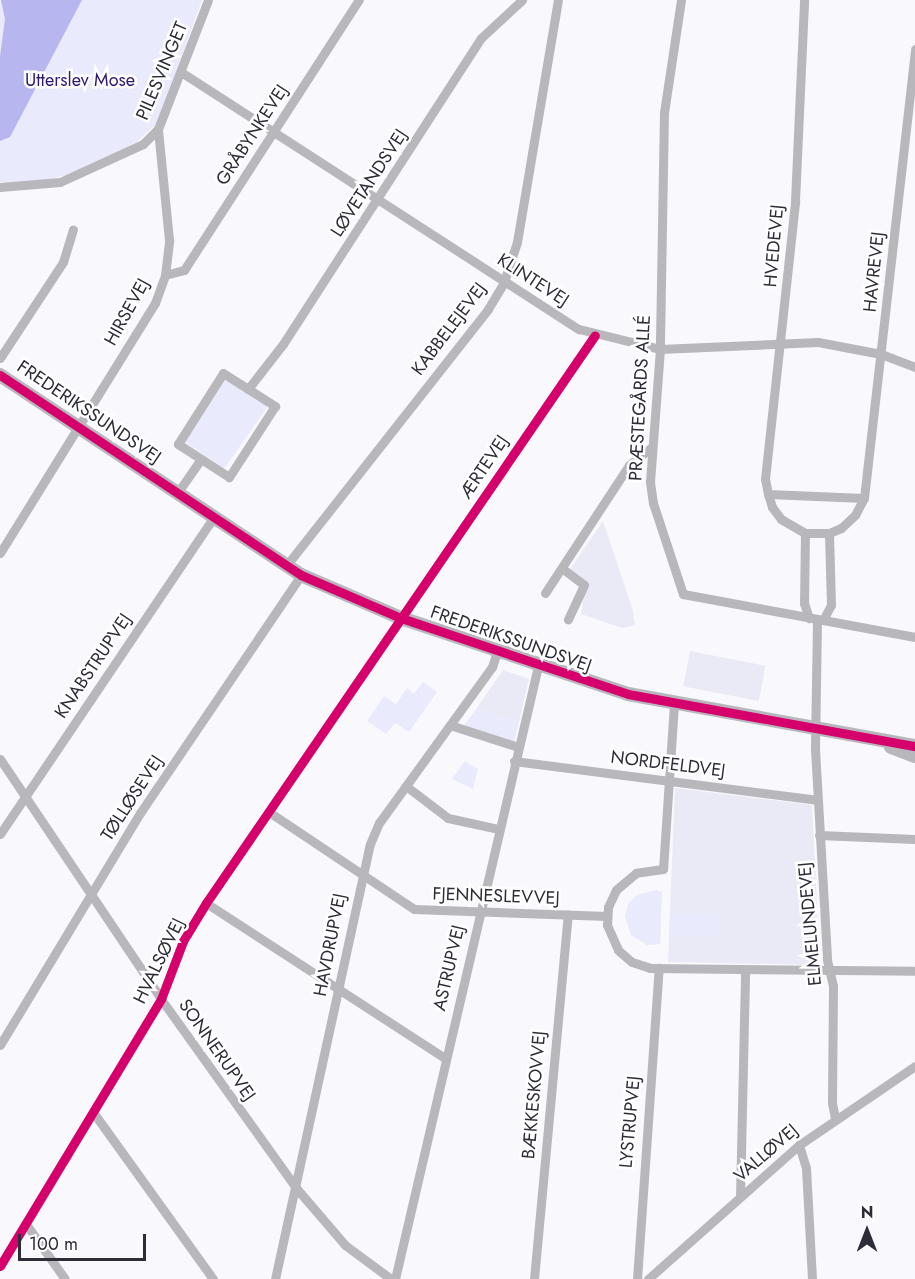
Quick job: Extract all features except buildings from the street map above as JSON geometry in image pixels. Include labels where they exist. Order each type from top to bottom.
[{"type":"main road","name":"FREDERIKSSUNDSVEJ","points":[[0,375],[286,566],[301,575],[401,618],[538,666],[628,694],[915,746]]},
{"type":"main road","name":"FREDERIKSSUNDSVEJ","points":[[861,736],[915,756]]},
{"type":"street","name":"PILESVINGET","points":[[0,187],[39,187],[75,177],[116,159],[158,129],[208,0]]},
{"type":"street","name":"GRÅBYNKEVEJ","points":[[165,276],[184,270],[359,0]]},
{"type":"street","name":"LØVETANDSVEJ","points":[[248,389],[283,344],[481,38],[522,0]]},
{"type":"street","name":"KABBELEJEVEJ","points":[[286,566],[488,309],[504,282],[517,242],[558,0]]},
{"type":"street","name":"PRÆSTEGÅRDS ALLÉ","points":[[681,0],[664,112],[660,349],[652,447],[653,503],[683,594],[915,637]]},
{"type":"street","name":"HVEDEVEJ","points":[[768,494],[766,466],[782,341],[801,119],[804,0]]},
{"type":"street","name":"HAVREVEJ","points":[[864,498],[915,50]]},
{"type":"street","name":"KLINTEVEJ","points":[[181,72],[579,329],[595,335],[660,349],[782,341],[818,342],[881,354],[915,367]]},
{"type":"street","name":"HIRSEVEJ","points":[[0,553],[79,429],[154,303],[165,276],[169,240],[158,129]]},
{"type":"street","points":[[0,358],[63,262],[73,229]]},
{"type":"street","name":"ÆRTEVEJ","points":[[401,618],[595,335]]},
{"type":"street","points":[[223,373],[248,389],[275,406],[229,477],[178,444],[223,373]]},
{"type":"street","points":[[545,593],[563,569],[579,536],[629,465],[652,447]]},
{"type":"street","points":[[178,492],[201,459]]},
{"type":"street","points":[[768,494],[864,498],[851,520],[829,533],[806,533],[781,519],[768,494]]},
{"type":"street","name":"KNABSTRUPVEJ","points":[[0,834],[214,517]]},
{"type":"street","points":[[806,533],[804,603],[816,620],[831,605],[829,533]]},
{"type":"street","points":[[563,569],[584,585],[568,620]]},
{"type":"street","name":"TØLLØSEVEJ","points":[[0,1045],[90,894],[301,575]]},
{"type":"street","name":"HVALSØVEJ","points":[[0,1266],[161,999],[183,941],[206,903],[401,618]]},
{"type":"street","name":"ELMELUNDEVEJ","points":[[816,620],[817,800],[833,986],[832,1103],[835,1118]]},
{"type":"street","name":"HAVDRUPVEJ","points":[[275,1279],[297,1189],[361,873],[379,824],[492,667],[498,652]]},
{"type":"street","name":"ASTRUPVEJ","points":[[393,1279],[538,666]]},
{"type":"street","points":[[674,704],[667,781],[663,869],[645,870],[621,883],[611,898],[607,916],[609,934],[618,950],[632,962],[659,968],[915,971]]},
{"type":"street","points":[[450,725],[518,747]]},
{"type":"street","name":"SONNERUPVEJ","points":[[0,759],[161,999],[297,1189],[345,1245],[393,1279]]},
{"type":"street","name":"NORDFELDVEJ","points":[[514,762],[817,800]]},
{"type":"street","points":[[406,786],[448,818],[498,829]]},
{"type":"street","name":"FJENNESLEVVEJ","points":[[269,812],[414,909],[607,916]]},
{"type":"street","points":[[819,835],[915,839]]},
{"type":"street","points":[[206,903],[446,1059]]},
{"type":"street","name":"BÆKKESKOVVEJ","points":[[534,1279],[568,915]]},
{"type":"street","name":"LYSTRUPVEJ","points":[[637,1279],[659,968]]},
{"type":"street","points":[[740,1197],[745,969]]},
{"type":"street","name":"VALLØVEJ","points":[[648,1279],[799,1145],[835,1118],[915,1066]]},
{"type":"street","points":[[93,1112],[213,1279]]},
{"type":"street","points":[[799,1145],[806,1168],[812,1279]]},
{"type":"street","points":[[26,1224],[65,1279]]},
{"type":"shaded area","points":[[603,521],[633,611],[635,625],[622,628],[581,614],[586,581],[570,569]]},
{"type":"shaded area","points":[[690,651],[766,666],[759,701],[683,686]]},
{"type":"shaded area","points":[[503,670],[529,679],[519,722],[476,709]]},
{"type":"shaded area","points":[[675,788],[812,805],[820,965],[668,962]]},
{"type":"green space","name":"Utterslev Mose","points":[[0,0],[202,0],[158,122],[137,142],[78,172],[37,182],[0,182]]},
{"type":"green space","points":[[225,377],[268,407],[224,469],[181,439]]},
{"type":"green space","points":[[423,682],[437,692],[409,732],[395,723],[386,734],[367,721],[384,696],[396,704],[407,688],[414,694]]},
{"type":"green space","points":[[476,709],[519,722],[514,743],[464,726]]},
{"type":"green space","points":[[465,761],[478,769],[473,789],[452,779]]},
{"type":"green space","points":[[656,890],[662,892],[660,944],[647,945],[631,935],[625,917],[628,904],[637,895]]},
{"type":"green space","points":[[670,913],[720,914],[720,936],[670,935]]},
{"type":"water","points":[[1,0],[82,0],[10,137],[0,141],[0,56],[5,19]]},
{"type":"cycle path","points":[[0,1266],[161,999],[183,941],[206,903],[595,335]]},
{"type":"cycle path","points":[[0,375],[301,575],[401,618],[628,694],[915,746]]}]
